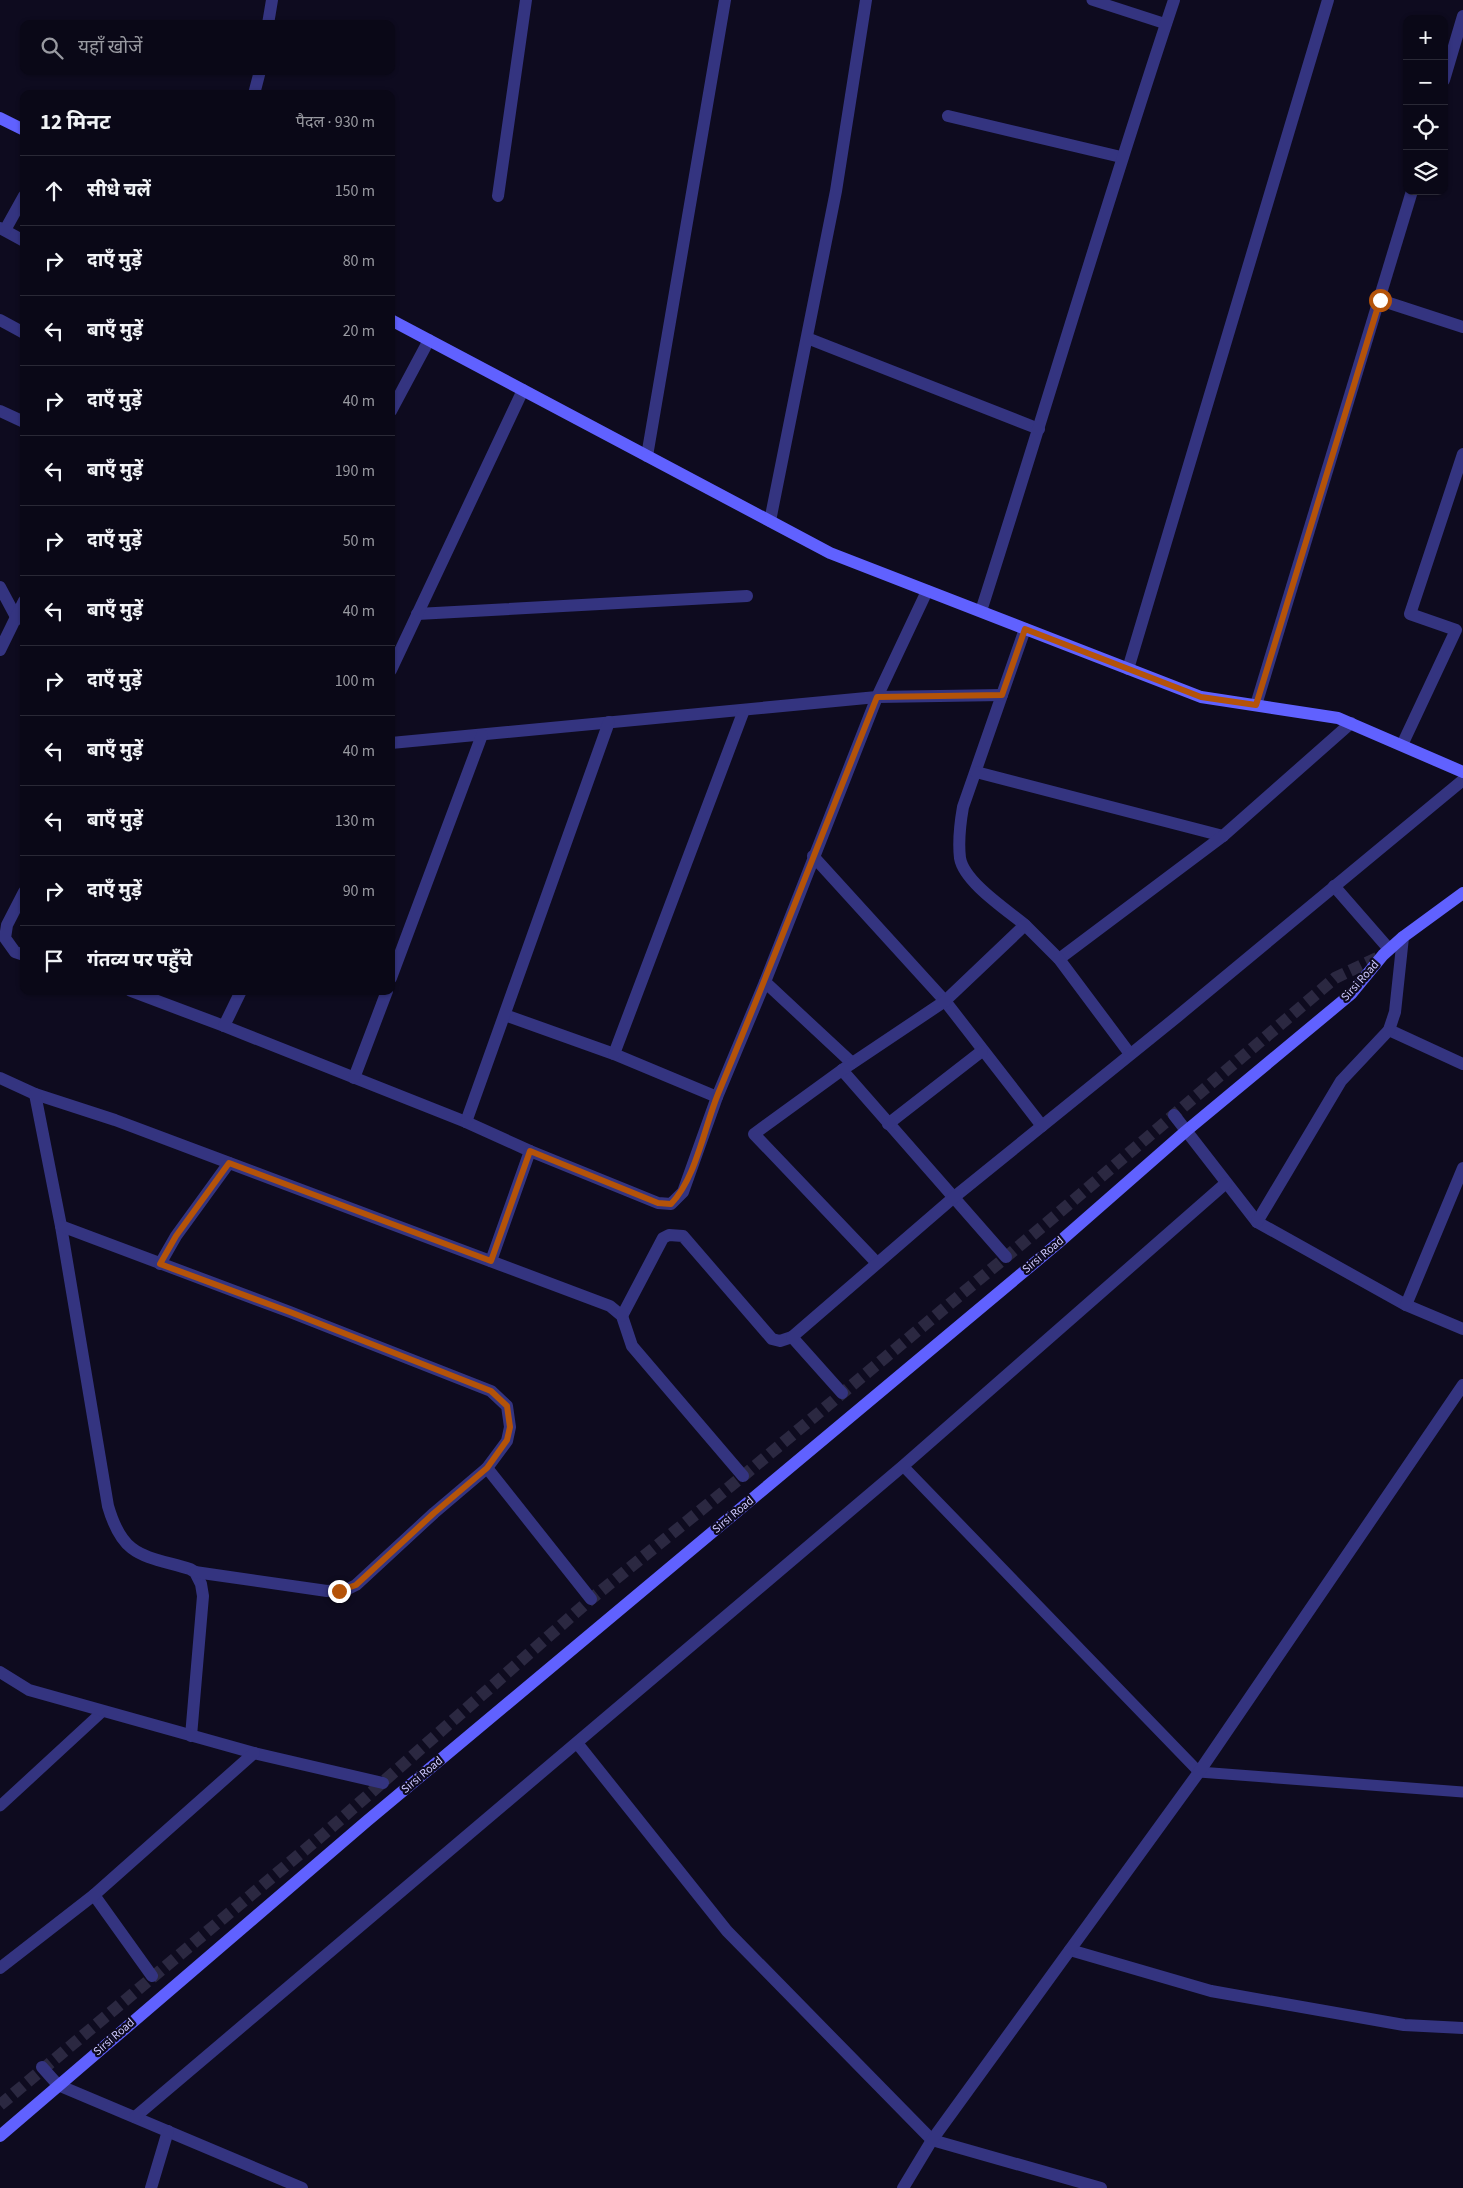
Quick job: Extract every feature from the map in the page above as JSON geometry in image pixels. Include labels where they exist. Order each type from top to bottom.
[{"type":"main road","points":[[0,118],[20,128]]},
{"type":"main road","points":[[395,322],[830,553],[1201,697],[1338,718],[1463,772]]},
{"type":"main road","name":"Sirsi Road","points":[[0,2136],[367,1821],[1057,1244],[1186,1131],[1351,994],[1386,952],[1403,937],[1463,893]]},
{"type":"street","points":[[269,20],[272,0]]},
{"type":"street","points":[[498,196],[526,0]]},
{"type":"street","points":[[647,456],[725,0]]},
{"type":"street","points":[[770,521],[836,191],[866,0]]},
{"type":"street","points":[[981,611],[1039,430],[1121,157],[1174,0]]},
{"type":"street","points":[[1128,669],[1328,0]]},
{"type":"street","points":[[1448,67],[1463,16]]},
{"type":"street","points":[[255,90],[259,75]]},
{"type":"street","points":[[948,116],[1121,157]]},
{"type":"street","points":[[1256,705],[1411,195]]},
{"type":"street","points":[[20,202],[2,229],[20,239]]},
{"type":"street","points":[[1380,300],[1463,327]]},
{"type":"street","points":[[0,320],[20,330]]},
{"type":"street","points":[[807,338],[1039,430]]},
{"type":"street","points":[[395,404],[429,340]]},
{"type":"street","points":[[395,661],[523,390]]},
{"type":"street","points":[[0,411],[20,420]]},
{"type":"street","points":[[1402,745],[1456,630],[1410,614],[1463,454]]},
{"type":"street","points":[[0,587],[20,618],[0,650]]},
{"type":"street","points":[[142,995],[466,1122],[530,1151],[658,1203],[671,1204],[683,1192],[717,1097],[765,982],[877,697],[927,591]]},
{"type":"street","points":[[417,614],[746,596]]},
{"type":"street","points":[[1025,629],[963,807],[959,832],[961,860],[971,879],[1025,925],[1059,959],[1130,1054]]},
{"type":"street","points":[[395,743],[877,697],[1002,695]]},
{"type":"street","points":[[614,1054],[744,710]]},
{"type":"street","points":[[466,1122],[609,722]]},
{"type":"street","points":[[1059,959],[1223,836],[1351,723]]},
{"type":"street","points":[[395,967],[482,735]]},
{"type":"street","points":[[976,772],[1223,836]]},
{"type":"street","points":[[622,1316],[663,1238],[676,1234],[683,1236],[772,1339],[780,1341],[792,1337],[876,1262],[952,1198],[1463,780]]},
{"type":"street","points":[[813,856],[945,1001],[1042,1126]]},
{"type":"street","points":[[1334,886],[1386,952]]},
{"type":"street","points":[[20,900],[3,938],[15,952],[20,953]]},
{"type":"street","points":[[876,1262],[754,1134],[847,1067],[945,1001],[1025,925]]},
{"type":"street","points":[[1257,1222],[1340,1080],[1389,1030],[1395,1012],[1403,937]]},
{"type":"street","points":[[765,982],[847,1067],[888,1124],[1006,1258]]},
{"type":"street","points":[[224,1026],[239,995]]},
{"type":"street","points":[[354,1078],[385,995]]},
{"type":"street","points":[[505,1015],[614,1054],[717,1097]]},
{"type":"street","points":[[1389,1030],[1463,1064]]},
{"type":"street","points":[[888,1124],[982,1051]]},
{"type":"street","points":[[0,1078],[35,1094],[115,1120],[610,1306],[622,1316],[632,1346],[743,1476]]},
{"type":"street","points":[[35,1094],[61,1226],[108,1506],[114,1528],[124,1544],[141,1554],[195,1572],[327,1591],[348,1589],[356,1585],[434,1513],[487,1468],[507,1440],[510,1427],[507,1406],[491,1391],[290,1312],[61,1226]]},
{"type":"street","points":[[1174,1115],[1257,1222],[1406,1305],[1463,1329]]},
{"type":"street","points":[[491,1261],[530,1151]]},
{"type":"street","points":[[160,1264],[176,1236],[229,1163]]},
{"type":"street","points":[[1406,1305],[1463,1168]]},
{"type":"street","points":[[136,2117],[903,1466],[1226,1183]]},
{"type":"street","points":[[792,1337],[842,1394]]},
{"type":"street","points":[[903,2188],[932,2140],[1199,1772],[1463,1385]]},
{"type":"street","points":[[487,1468],[591,1599]]},
{"type":"street","points":[[191,1736],[203,1603],[201,1584],[195,1572]]},
{"type":"street","points":[[0,1672],[29,1690],[254,1754],[383,1783]]},
{"type":"street","points":[[578,1743],[727,1931],[932,2140],[1101,2188]]},
{"type":"street","points":[[0,1968],[94,1895],[254,1754]]},
{"type":"street","points":[[94,1895],[152,1976]]},
{"type":"street","points":[[1070,1950],[1211,1991],[1404,2024],[1463,2028]]},
{"type":"street","points":[[42,2067],[58,2085],[302,2188]]},
{"type":"street","points":[[151,2188],[168,2130]]},
{"type":"lane","points":[[1092,0],[1166,24]]},
{"type":"lane","points":[[903,1466],[1199,1772],[1463,1792]]},
{"type":"lane","points":[[0,1806],[103,1711]]},
{"type":"tunnel","points":[[0,2105],[325,1833],[591,1599],[743,1476],[1042,1227],[1335,978],[1383,955]]},
{"type":"route","points":[[339,1591],[356,1585],[434,1513],[487,1468],[507,1440],[510,1427],[507,1406],[491,1391],[290,1312],[160,1264],[176,1236],[229,1163],[491,1261],[530,1151],[658,1203],[671,1204],[683,1192],[717,1097],[765,982],[877,697],[1002,695],[1025,629],[1201,697],[1256,705],[1380,300]]}]
